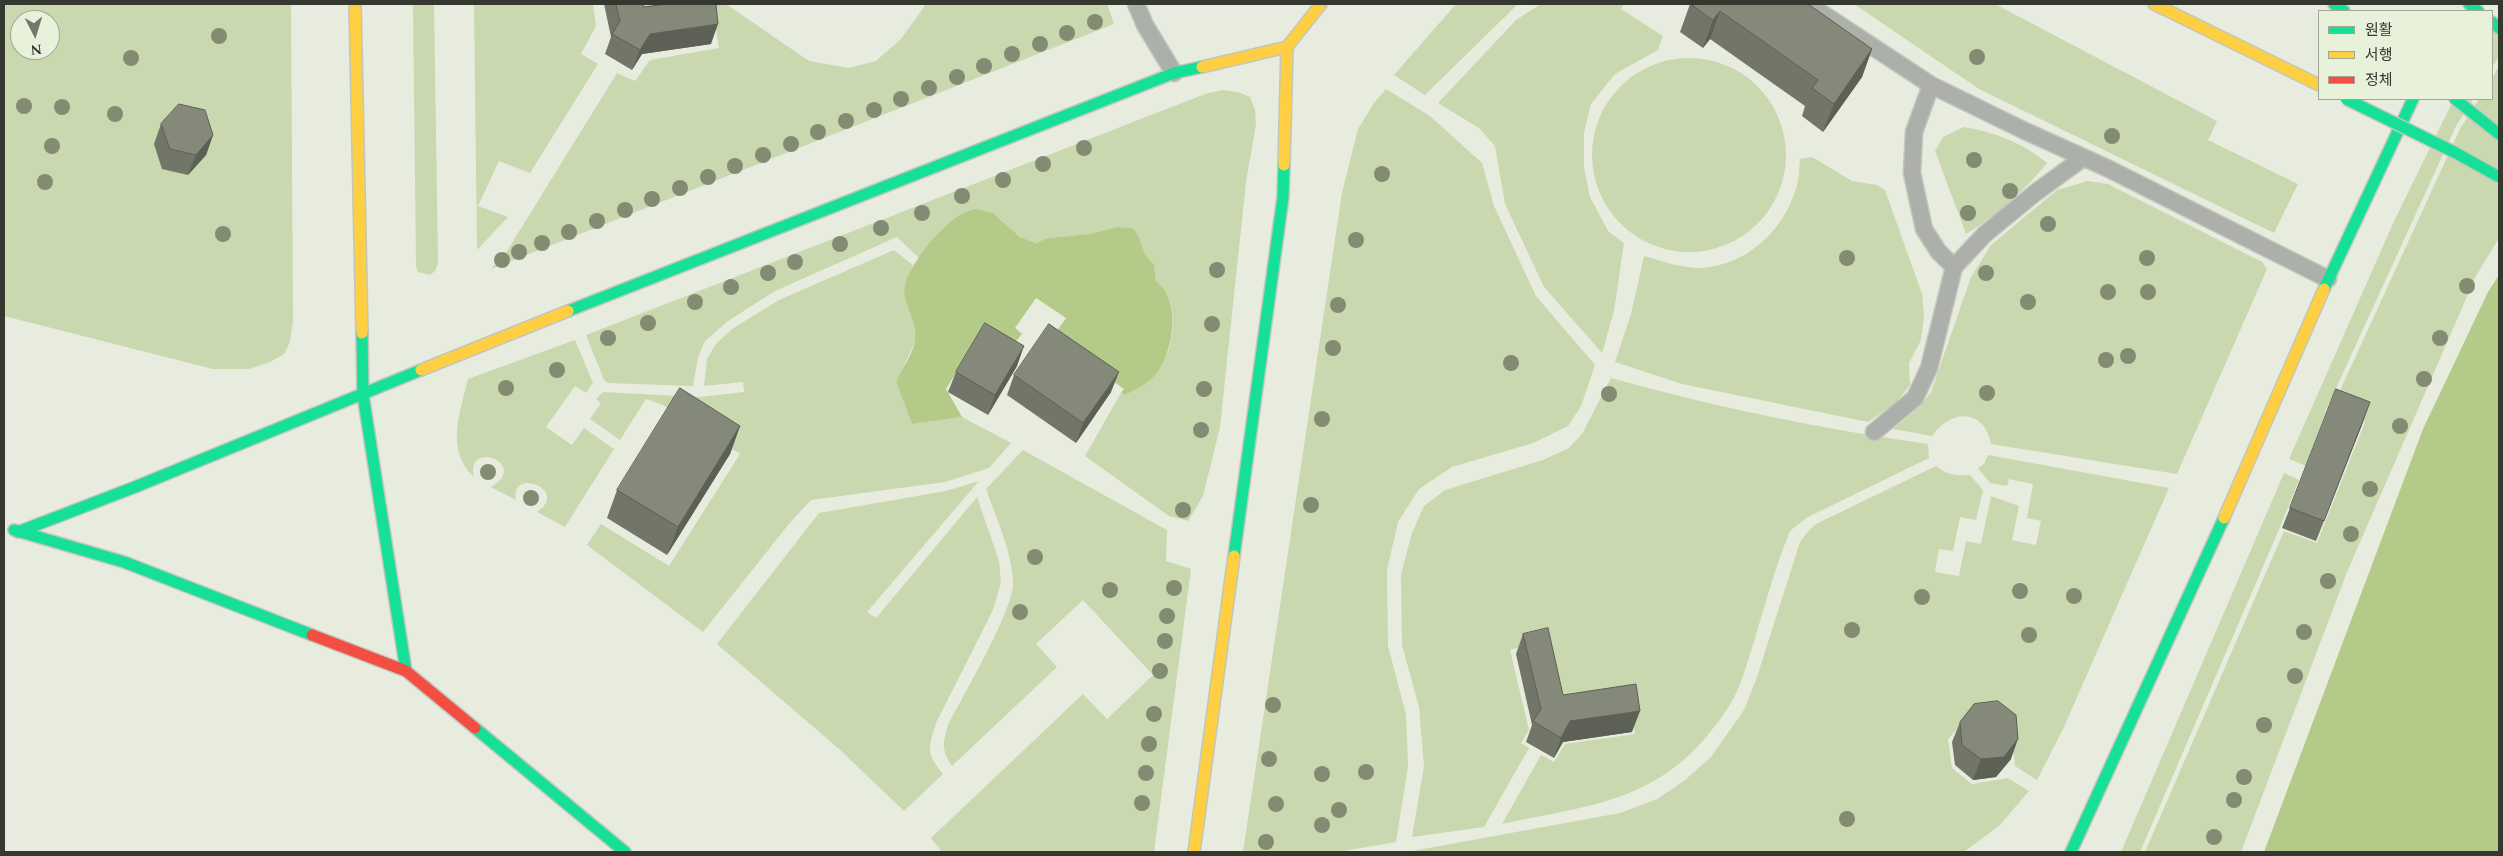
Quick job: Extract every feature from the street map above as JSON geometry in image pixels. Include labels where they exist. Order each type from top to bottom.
[{"type":"street","points":[[355,4],[363,395],[406,671]]},
{"type":"street","points":[[1194,852],[1283,197],[1287,47],[1321,4]]},
{"type":"street","points":[[2154,4],[2318,85]]},
{"type":"street","points":[[18,532],[135,487],[472,349],[1174,73],[1287,47]]},
{"type":"street","points":[[2348,100],[2456,153],[2499,177]]},
{"type":"street","points":[[2071,852],[2234,497],[2328,279],[2413,100]]},
{"type":"street","points":[[2456,100],[2499,134]]},
{"type":"street","points":[[4,528],[124,562],[406,671],[625,852]]},
{"type":"lane","points":[[1136,4],[1145,25],[1174,73]]},
{"type":"lane","points":[[1808,4],[1931,85],[2084,158],[2328,279]]},
{"type":"lane","points":[[1931,85],[1914,132],[1912,173],[1924,229],[1938,251],[1954,267]]},
{"type":"lane","points":[[1874,432],[1915,398],[1929,368],[1954,267],[1985,234],[2035,192],[2084,158]]},
{"type":"shaded area","points":[[4,4],[291,4],[293,320],[290,342],[284,354],[270,362],[249,369],[213,369],[4,316]]},
{"type":"shaded area","points":[[413,4],[434,4],[438,264],[435,271],[430,275],[418,272],[416,266]]},
{"type":"shaded area","points":[[474,4],[593,4],[596,26],[581,54],[598,64],[530,173],[499,161],[478,206],[508,217],[477,250]]},
{"type":"shaded area","points":[[640,4],[726,4],[809,61],[849,68],[876,61],[901,39],[926,4],[1107,4],[1114,24],[491,269],[507,251],[617,73],[635,81],[650,60],[719,48],[713,11],[644,21]]},
{"type":"shaded area","points":[[1456,4],[1518,4],[1425,95],[1394,75]]},
{"type":"shaded area","points":[[1541,4],[1624,4],[1621,9],[1663,36],[1658,50],[1615,74],[1591,104],[1584,133],[1584,168],[1590,197],[1608,231],[1624,243],[1614,311],[1602,353],[1544,287],[1505,204],[1495,146],[1479,128],[1438,103],[1516,20]]},
{"type":"shaded area","points":[[1854,4],[1995,4],[2217,121],[2208,140],[2298,184],[2274,233],[1979,89]]},
{"type":"shaded area","points":[[2499,21],[2499,56],[2493,66],[2493,32]]},
{"type":"shaded area","points":[[1689,58],[1708,60],[1735,70],[1750,80],[1764,94],[1778,118],[1784,136],[1786,155],[1784,174],[1774,201],[1764,216],[1750,230],[1726,244],[1708,250],[1689,252],[1670,250],[1643,240],[1628,230],[1614,216],[1600,192],[1594,174],[1592,155],[1594,136],[1604,109],[1614,94],[1628,80],[1652,66],[1670,60]]},
{"type":"shaded area","points":[[2499,66],[2499,238],[2476,276],[2347,572],[2241,852],[2145,852],[2284,531],[2317,543],[2365,422],[2332,408],[2460,129],[2478,100],[2493,100],[2493,76]]},
{"type":"shaded area","points":[[1386,89],[1430,116],[1482,163],[1494,206],[1536,296],[1595,365],[1581,406],[1568,426],[1533,443],[1452,467],[1419,489],[1398,522],[1387,570],[1388,646],[1406,714],[1408,766],[1396,842],[1337,852],[1243,852],[1342,193],[1358,129],[1374,103]]},
{"type":"shaded area","points":[[1222,90],[1238,92],[1250,97],[1255,109],[1256,124],[1246,182],[1220,427],[1203,496],[1188,521],[1169,516],[1085,456],[1121,393],[1125,395],[1157,373],[1168,351],[1171,339],[1173,325],[1169,300],[1164,289],[1156,281],[1154,264],[1145,256],[1133,228],[1117,227],[1090,234],[1048,238],[1036,243],[1020,237],[1000,219],[968,210],[941,231],[919,258],[897,237],[775,291],[728,321],[705,341],[698,357],[693,386],[608,383],[604,380],[586,335],[1205,94]]},
{"type":"shaded area","points":[[2454,100],[2472,100],[2456,126],[2327,408],[2306,466],[2289,459],[2395,219]]},
{"type":"shaded area","points":[[1964,127],[2008,139],[2029,150],[2047,163],[2010,202],[1966,234],[1935,151],[1943,137]]},
{"type":"shaded area","points":[[1812,157],[1852,181],[1877,185],[1885,190],[1922,294],[1924,316],[1921,340],[1909,363],[1910,385],[1895,404],[1868,422],[1682,384],[1615,362],[1631,314],[1644,256],[1679,266],[1700,268],[1717,266],[1733,261],[1747,253],[1760,244],[1782,219],[1796,189],[1800,159]]},
{"type":"shaded area","points":[[2088,181],[2108,184],[2262,262],[2267,269],[2177,474],[1991,444],[1982,424],[1966,416],[1948,421],[1932,436],[1893,429],[1919,407],[1931,392],[1971,277],[1991,245],[2057,190]]},
{"type":"shaded area","points":[[976,209],[993,213],[1020,237],[1036,243],[1048,238],[1090,234],[1117,227],[1133,228],[1143,250],[1154,264],[1156,281],[1164,289],[1172,312],[1171,339],[1168,351],[1154,377],[1125,395],[1121,393],[1124,389],[1052,338],[1066,318],[1036,298],[1015,328],[1022,334],[1011,347],[978,337],[946,389],[962,417],[912,424],[896,382],[915,340],[914,325],[905,298],[905,285],[915,263],[933,239],[955,218]]},
{"type":"shaded area","points":[[894,250],[913,265],[905,285],[907,303],[916,322],[915,342],[896,382],[912,424],[962,417],[1011,443],[989,468],[945,482],[811,500],[788,525],[703,632],[587,545],[601,524],[669,566],[740,454],[663,405],[646,399],[620,440],[590,419],[601,403],[596,399],[603,392],[700,397],[744,392],[743,382],[704,386],[707,359],[716,344],[732,329],[779,300]]},
{"type":"shaded area","points":[[2499,275],[2499,852],[2264,852],[2423,429],[2488,292]]},
{"type":"shaded area","points":[[575,340],[593,383],[586,393],[575,386],[546,427],[572,445],[584,428],[614,449],[565,527],[537,512],[546,504],[547,496],[537,485],[521,484],[516,490],[516,500],[491,487],[501,478],[504,470],[501,463],[494,459],[486,457],[478,459],[474,465],[474,477],[465,466],[460,455],[457,431],[468,379]]},
{"type":"shaded area","points":[[1611,378],[1769,416],[1928,444],[1929,458],[1806,518],[1790,531],[1776,567],[1748,661],[1736,693],[1725,713],[1711,731],[1689,755],[1666,773],[1642,787],[1616,798],[1590,806],[1502,824],[1541,755],[1554,762],[1565,744],[1635,734],[1630,700],[1561,711],[1546,640],[1510,650],[1529,730],[1521,743],[1529,748],[1484,827],[1412,837],[1424,766],[1419,707],[1402,645],[1401,574],[1412,533],[1424,506],[1445,490],[1543,460],[1569,448],[1582,434]]},
{"type":"shaded area","points":[[1023,450],[1167,530],[1166,561],[1191,569],[1154,852],[942,852],[931,838],[1083,694],[1107,719],[1153,675],[1083,600],[1036,644],[1057,667],[952,766],[948,760],[944,746],[948,725],[976,674],[1012,593],[1012,568],[986,489]]},
{"type":"shaded area","points":[[1988,455],[2169,488],[2063,729],[2037,780],[2015,766],[2012,734],[1965,721],[1948,739],[1952,768],[1972,784],[2008,778],[2029,791],[2000,825],[1964,852],[1407,852],[1620,813],[1657,799],[1684,781],[1711,757],[1744,710],[1756,680],[1800,542],[1811,528],[1818,523],[1936,466],[1952,474],[1970,475],[1983,490],[1976,520],[1960,517],[1953,551],[1939,549],[1935,572],[1959,576],[1966,541],[1981,544],[1991,496],[2019,506],[2012,540],[2036,545],[2041,521],[2027,518],[2033,484],[2009,479],[2007,486],[1990,483],[1978,468],[1984,464]]},
{"type":"shaded area","points":[[2284,473],[2299,480],[2280,527],[2140,852],[2121,852]]},
{"type":"shaded area","points":[[979,481],[867,612],[876,618],[977,497],[999,561],[1001,582],[993,610],[933,732],[930,745],[931,755],[943,774],[904,811],[839,749],[717,644],[819,513],[946,491]]},
{"type":"building","points":[[616,4],[643,4],[644,7],[667,4],[716,4],[718,24],[650,34],[640,50],[612,34],[620,21]]},
{"type":"building","points":[[1691,4],[1808,4],[1872,49],[1834,104],[1812,88],[1818,80],[1720,11],[1713,20]]},
{"type":"building","points":[[179,104],[205,110],[213,135],[196,155],[170,149],[161,124]]},
{"type":"building","points":[[985,323],[1024,346],[995,395],[956,372]]},
{"type":"building","points":[[1049,324],[1119,372],[1083,423],[1014,375]]},
{"type":"building","points":[[680,388],[740,426],[678,527],[617,490]]},
{"type":"building","points":[[2336,389],[2370,402],[2324,521],[2290,508]]},
{"type":"building","points":[[1548,628],[1563,695],[1636,684],[1640,711],[1570,721],[1561,738],[1533,721],[1541,709],[1523,634]]},
{"type":"building","points":[[1998,701],[2016,715],[2018,739],[2004,757],[1981,759],[1962,745],[1960,722],[1974,704]]},
{"type":"traffic: fast","points":[[2334,4],[2343,10]]},
{"type":"traffic: fast","points":[[2469,4],[2477,10]]},
{"type":"traffic: fast","points":[[2493,23],[2499,28]]},
{"type":"traffic: fast","points":[[568,311],[1174,73],[1202,67]]},
{"type":"traffic: fast","points":[[2348,100],[2456,153],[2499,177]]},
{"type":"traffic: fast","points":[[2324,289],[2413,100]]},
{"type":"traffic: fast","points":[[2456,100],[2499,134]]},
{"type":"traffic: fast","points":[[1234,556],[1283,197],[1284,165]]},
{"type":"traffic: fast","points":[[362,333],[363,395],[406,671]]},
{"type":"traffic: fast","points":[[18,532],[135,487],[421,370]]},
{"type":"traffic: fast","points":[[2071,852],[2224,518]]},
{"type":"traffic: fast","points":[[14,530],[124,562],[312,635]]},
{"type":"traffic: fast","points":[[475,728],[625,852]]},
{"type":"traffic: slow","points":[[355,4],[362,333]]},
{"type":"traffic: slow","points":[[1202,67],[1287,47],[1321,4]]},
{"type":"traffic: slow","points":[[2154,4],[2318,85]]},
{"type":"traffic: slow","points":[[1284,165],[1287,47]]},
{"type":"traffic: slow","points":[[2224,518],[2324,289]]},
{"type":"traffic: slow","points":[[421,370],[568,311]]},
{"type":"traffic: slow","points":[[1194,852],[1234,556]]},
{"type":"traffic: jam","points":[[312,635],[406,671],[475,728]]}]
